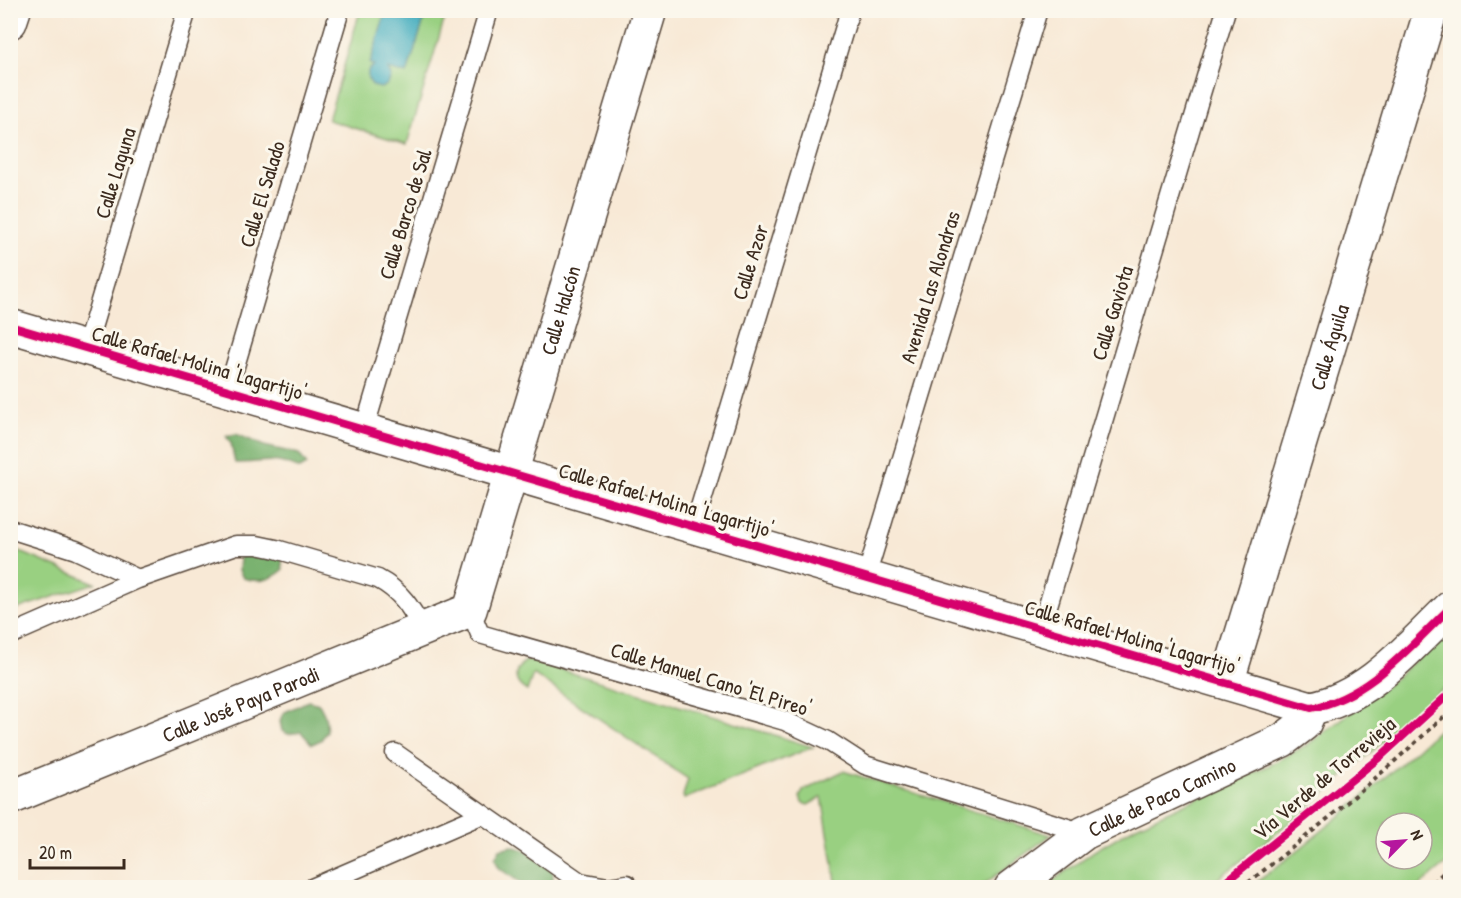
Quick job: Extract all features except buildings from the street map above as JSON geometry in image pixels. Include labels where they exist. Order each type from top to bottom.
[{"type":"street","points":[[10,21],[14,10]]},
{"type":"street","name":"Calle Halcón","points":[[470,610],[650,10]]},
{"type":"street","name":"Calle Águila","points":[[1227,683],[1431,10]]},
{"type":"street","name":"Calle Rafael Molina 'Lagartijo'","points":[[10,326],[1311,708]]},
{"type":"street","points":[[1311,708],[1328,705],[1346,697],[1369,682],[1386,669],[1450,608]]},
{"type":"street","name":"Calle José Paya Parodi","points":[[10,798],[470,610]]},
{"type":"street","name":"Calle de Paco Camino","points":[[1011,888],[1084,833],[1283,740],[1304,724],[1311,708]]},
{"type":"lane","name":"Calle Laguna","points":[[86,348],[187,10]]},
{"type":"lane","name":"Calle El Salado","points":[[228,390],[340,10]]},
{"type":"lane","name":"Calle Barco de Sal","points":[[364,430],[489,10]]},
{"type":"lane","name":"Calle Azor","points":[[694,527],[850,10]]},
{"type":"lane","name":"Avenida Las Alondras","points":[[866,577],[1038,10]]},
{"type":"lane","name":"Calle Gaviota","points":[[1041,629],[1226,10]]},
{"type":"lane","points":[[10,529],[76,550],[138,579]]},
{"type":"lane","points":[[10,635],[138,579],[236,545],[257,545],[276,549],[385,582],[411,607],[423,629]]},
{"type":"lane","name":"Calle Manuel Cano 'El Pireo'","points":[[470,610],[480,634],[785,721],[828,741],[865,765],[1084,833]]},
{"type":"lane","points":[[395,753],[580,882],[608,887],[627,886]]},
{"type":"lane","points":[[312,888],[483,814]]},
{"type":"path","points":[[1241,888],[1392,765],[1450,711]]},
{"type":"path","points":[[1426,888],[1450,867]]},
{"type":"green space","points":[[435,10],[446,14],[407,144],[328,120],[360,11]]},
{"type":"green space","points":[[236,434],[264,446],[299,454],[307,465],[300,469],[274,461],[235,463],[231,443],[226,436]]},
{"type":"green space","points":[[11,548],[95,583],[11,611]]},
{"type":"green space","points":[[252,548],[281,554],[283,570],[274,577],[264,580],[243,578],[239,570],[240,558]]},
{"type":"green space","points":[[1450,630],[1450,683],[1296,818],[1207,887],[1043,888],[1094,851],[1136,826],[1268,766],[1307,745],[1391,682]]},
{"type":"green space","points":[[526,661],[533,661],[813,747],[684,799],[688,779],[533,674],[527,691],[522,688],[517,680],[516,672]]},
{"type":"green space","points":[[308,701],[319,704],[325,716],[327,731],[321,740],[312,744],[301,732],[288,734],[282,731],[280,721],[283,713]]},
{"type":"green space","points":[[1450,719],[1450,861],[1418,887],[1250,887],[1327,827]]},
{"type":"green space","points":[[843,771],[1051,835],[980,887],[837,887],[822,797],[808,805],[802,803],[800,797],[803,791]]},
{"type":"green space","points":[[512,846],[529,852],[553,871],[553,883],[550,887],[527,887],[499,868],[495,858],[500,849]]},
{"type":"water","points":[[386,11],[424,20],[407,74],[388,69],[391,76],[388,84],[381,88],[373,86],[368,79],[368,71],[374,65],[370,64]]},
{"type":"cycle path","points":[[10,326],[1311,708],[1351,694],[1369,682],[1403,654],[1450,608]]},
{"type":"cycle path","name":"Vía Verde de Torrevieja","points":[[1218,888],[1380,757],[1450,693]]}]
